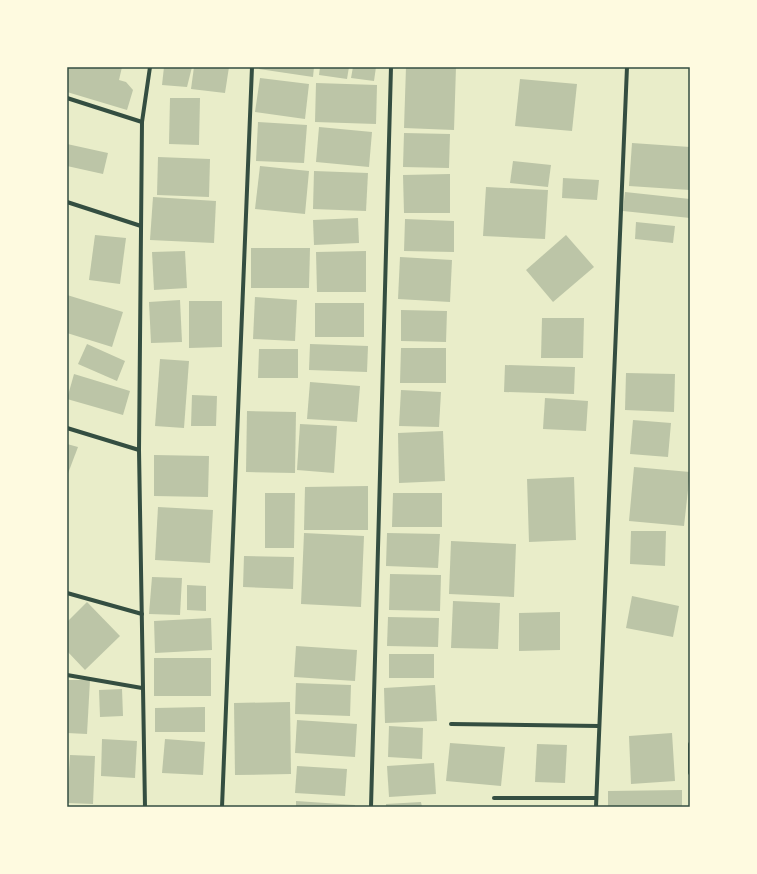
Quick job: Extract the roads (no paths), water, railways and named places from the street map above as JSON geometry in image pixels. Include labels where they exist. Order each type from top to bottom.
[{"type":"street","points":[[145,807],[139,450],[142,122],[150,67]]},
{"type":"street","points":[[222,807],[252,67]]},
{"type":"street","points":[[371,807],[391,67]]},
{"type":"street","points":[[596,807],[627,67]]},
{"type":"street","points":[[67,98],[142,122]]},
{"type":"street","points":[[67,202],[141,226]]},
{"type":"street","points":[[67,428],[139,450]]},
{"type":"street","points":[[67,593],[142,614]]},
{"type":"street","points":[[67,675],[142,688]]},
{"type":"street","points":[[451,724],[599,726]]},
{"type":"street","points":[[690,744],[690,773]]},
{"type":"street","points":[[494,798],[596,798]]}]
